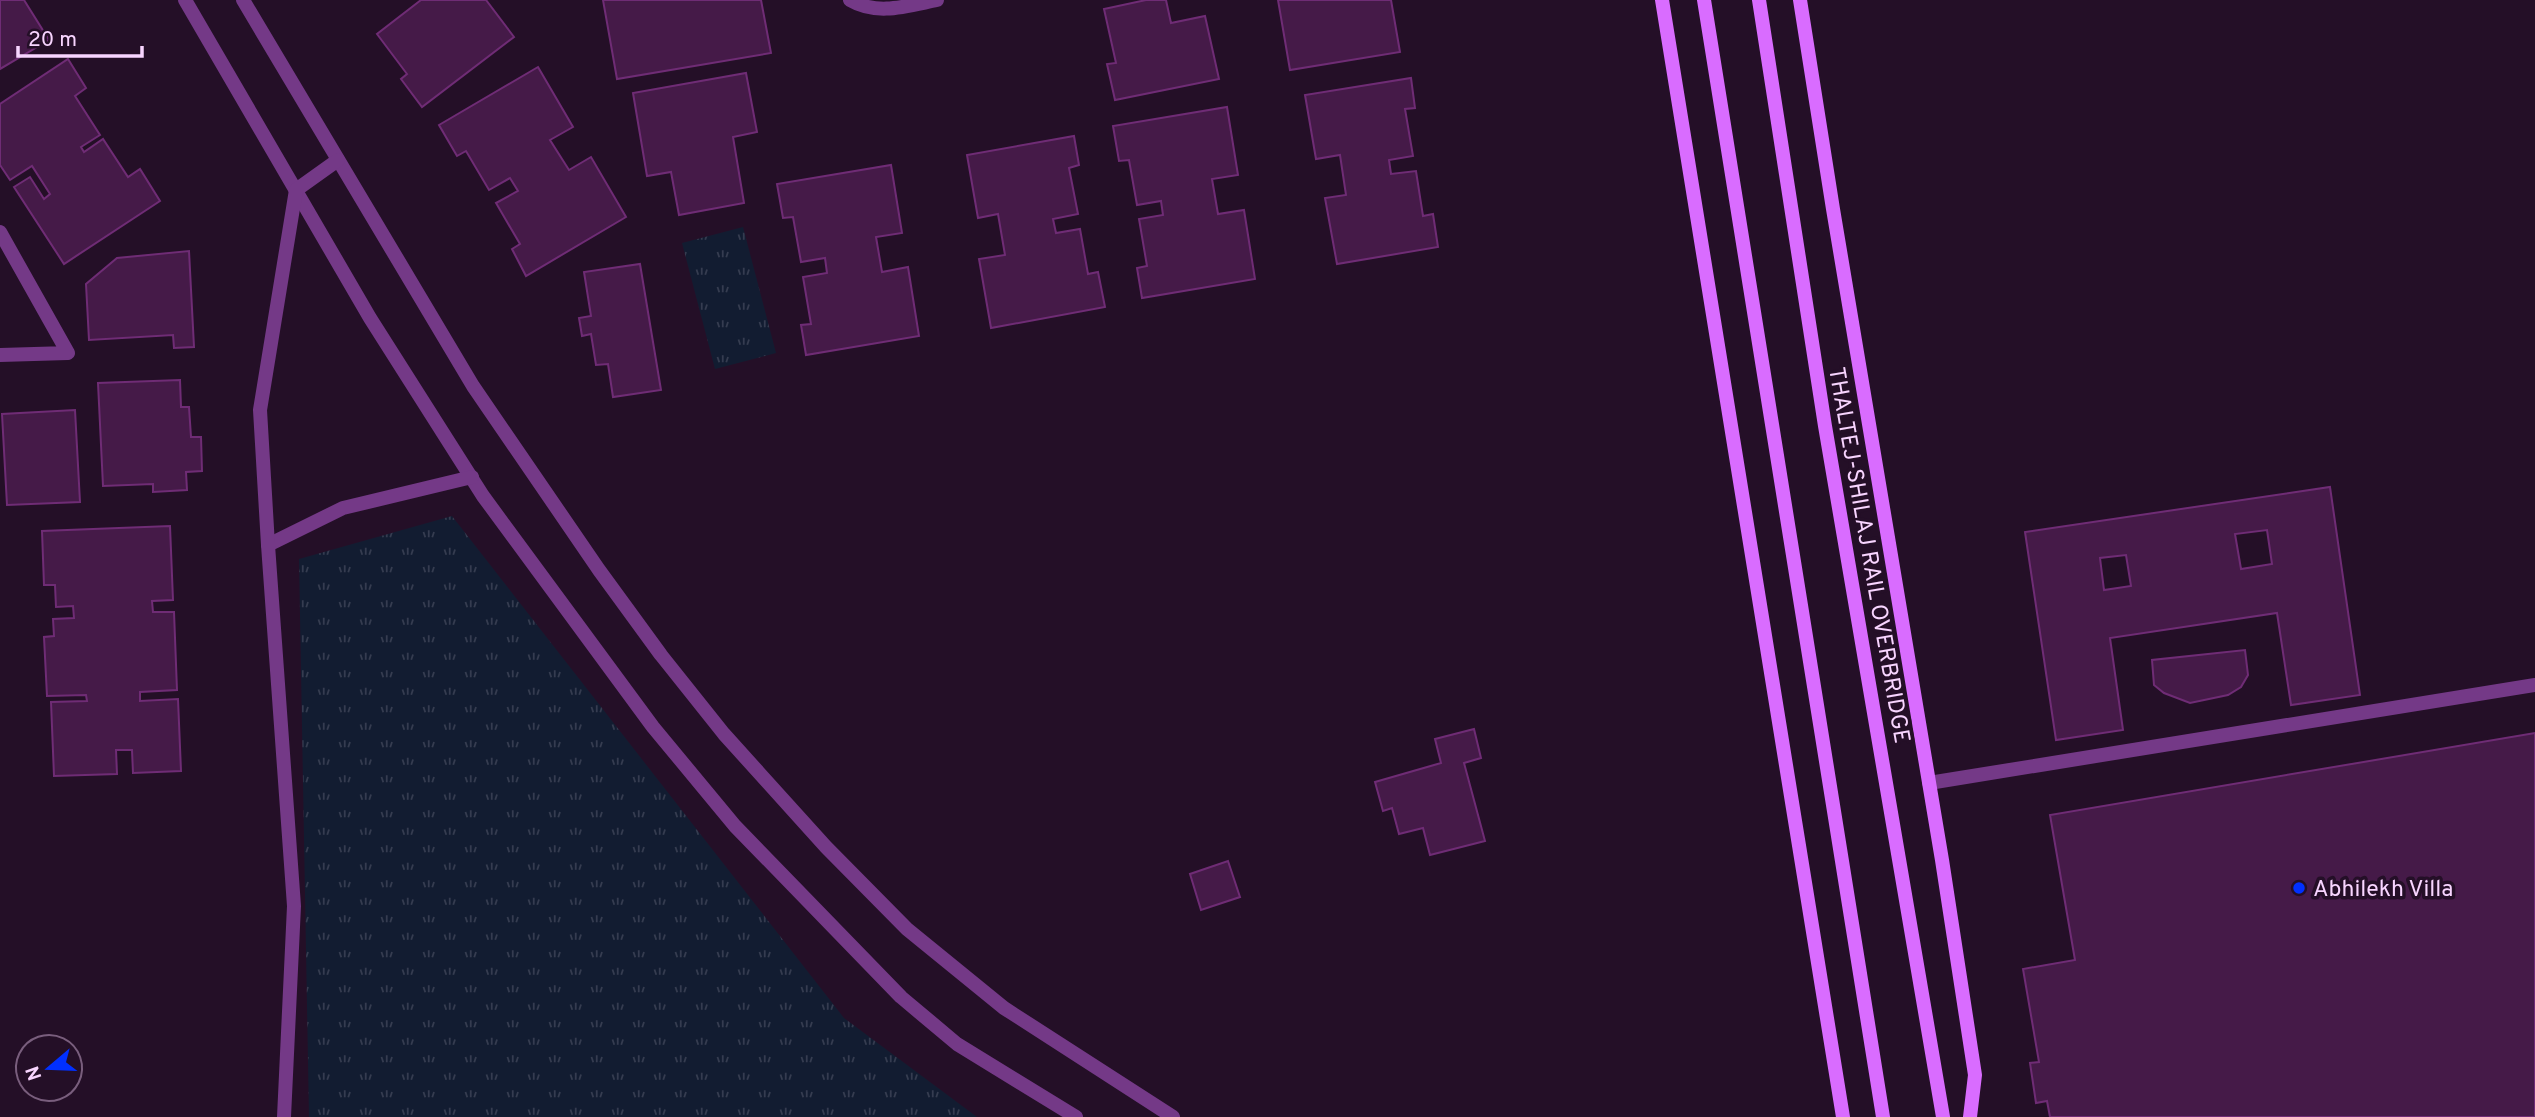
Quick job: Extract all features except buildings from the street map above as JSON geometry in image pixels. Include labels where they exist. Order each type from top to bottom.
[{"type":"main road","points":[[1662,0],[1843,1117]]},
{"type":"main road","points":[[1704,0],[1883,1117]]},
{"type":"main road","name":"THALTEJ-SHILAJ RAIL OVERBRIDGE","points":[[1759,0],[1825,426],[1943,1117]]},
{"type":"main road","points":[[1800,0],[1975,1075],[1970,1117]]},
{"type":"street","points":[[185,0],[370,318],[483,496],[653,727],[735,827],[901,997],[957,1044],[1076,1117]]},
{"type":"street","points":[[243,0],[473,386],[599,570],[661,655],[724,734],[825,847],[907,929],[1004,1008],[1173,1117]]},
{"type":"street","points":[[850,0],[863,8],[889,9],[937,0]]},
{"type":"street","points":[[284,1117],[294,906],[260,410],[296,190],[338,160]]},
{"type":"street","points":[[0,232],[68,353],[0,355]]},
{"type":"street","points":[[268,545],[343,508],[472,477]]},
{"type":"street","points":[[1929,783],[2535,685]]},
{"type":"green space","points":[[743,227],[776,353],[715,369],[682,243]]},
{"type":"green space","points":[[452,516],[844,1018],[977,1117],[309,1117],[299,559]]},
{"type":"place","name":"Abhilekh Villa","points":[[2299,888]]}]
